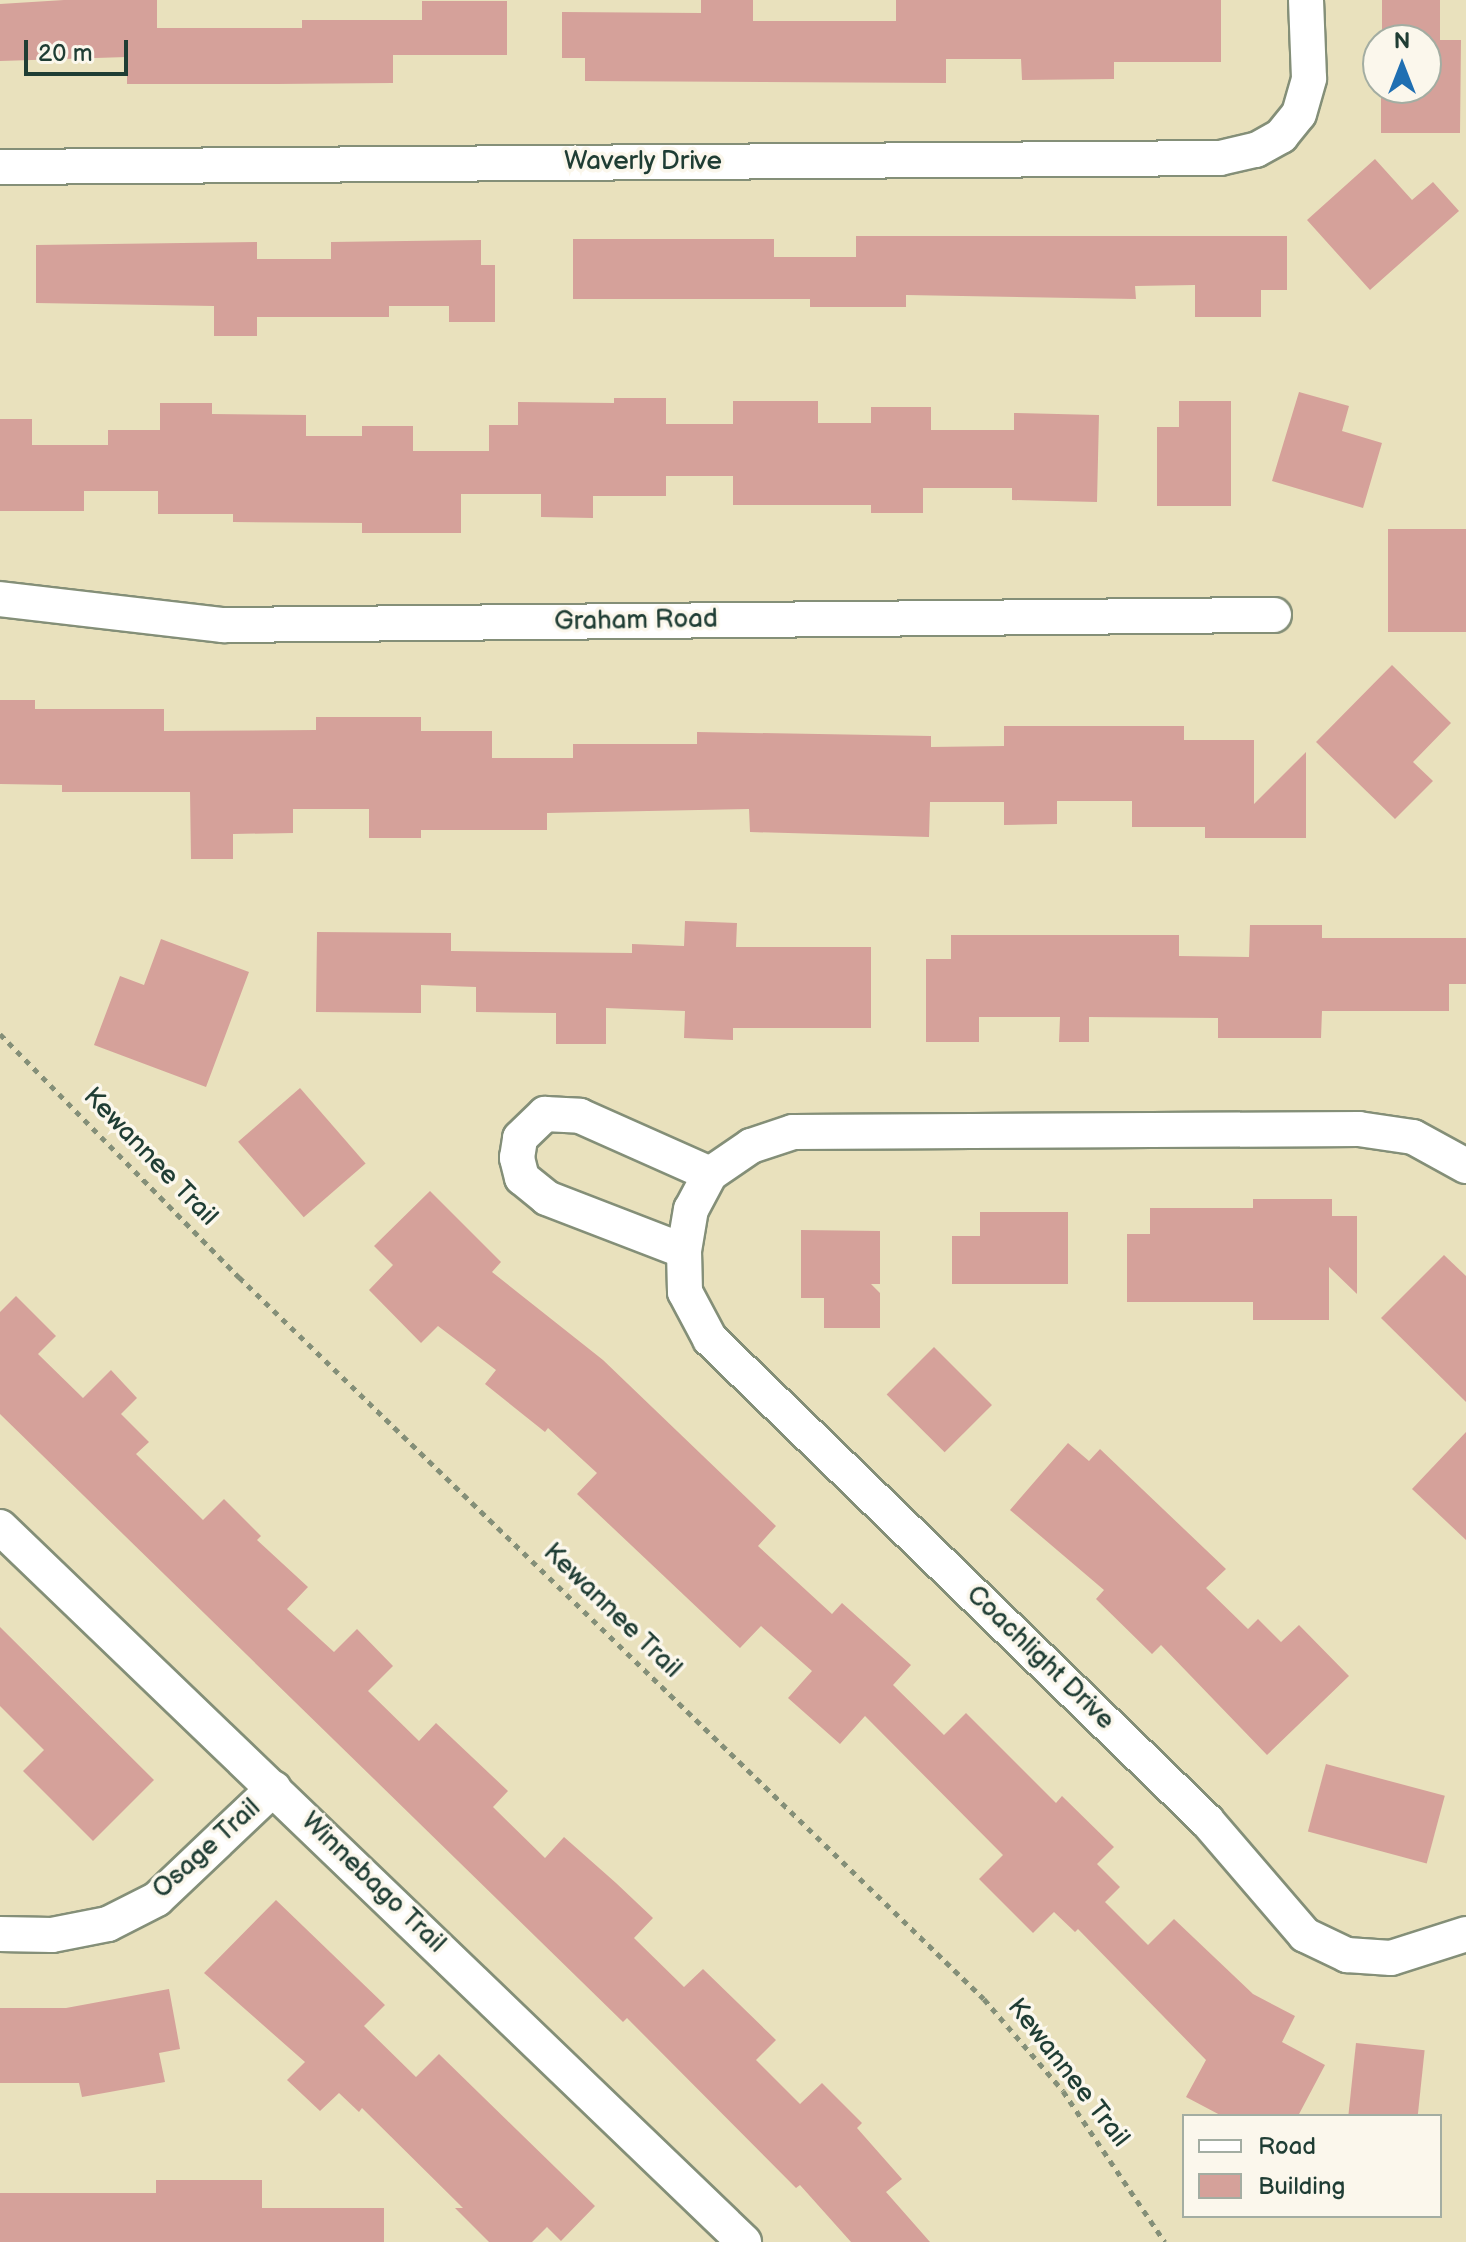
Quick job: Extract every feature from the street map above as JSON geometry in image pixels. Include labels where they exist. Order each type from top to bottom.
[{"type":"street","name":"Waverly Drive","points":[[0,167],[1220,158],[1256,150],[1281,136],[1299,114],[1309,78],[1306,0]]},
{"type":"street","name":"Graham Road","points":[[0,599],[223,625],[1274,615]]},
{"type":"street","points":[[684,1251],[547,1198],[522,1178],[517,1158],[520,1138],[541,1117],[559,1111],[580,1116],[710,1174]]},
{"type":"street","name":"Coachlight Drive","points":[[1466,1166],[1413,1137],[1359,1129],[793,1132],[751,1146],[710,1174],[691,1209],[684,1251],[685,1292],[710,1339],[1207,1821],[1305,1935],[1347,1955],[1391,1958],[1466,1934]]},
{"type":"street","name":"Winnebago Trail","points":[[0,1527],[274,1788],[722,2234]]},
{"type":"street","name":"Osage Trail","points":[[0,1934],[52,1935],[108,1924],[157,1899],[274,1788]]},
{"type":"path","name":"Kewannee Trail","points":[[0,1034],[239,1277],[984,1999],[1063,2091],[1165,2242]]},
{"type":"building","points":[[157,0],[157,28],[302,28],[302,20],[422,20],[422,1],[507,1],[507,55],[393,55],[393,83],[127,84],[127,57],[0,61],[0,4]]},
{"type":"building","points":[[701,0],[753,0],[753,21],[896,21],[896,0],[1221,0],[1221,62],[1114,62],[1114,79],[1022,80],[1021,59],[946,59],[946,83],[585,81],[585,58],[562,58],[562,12],[701,13]]},
{"type":"building","points":[[1382,0],[1440,0],[1440,24],[1382,24]]},
{"type":"building","points":[[1442,40],[1461,40],[1460,133],[1381,133],[1381,104],[1442,104]]},
{"type":"building","points":[[1375,159],[1412,200],[1433,182],[1459,211],[1370,290],[1307,220]]},
{"type":"building","points":[[856,236],[1287,236],[1287,290],[1261,290],[1261,317],[1195,317],[1195,285],[1135,286],[1136,299],[906,295],[906,307],[810,307],[810,299],[573,299],[573,239],[774,239],[774,257],[856,257]]},
{"type":"building","points":[[481,240],[481,265],[495,265],[495,322],[449,322],[449,306],[389,306],[389,317],[257,317],[257,336],[214,336],[214,306],[36,303],[36,245],[257,242],[257,259],[331,259],[331,242]]},
{"type":"building","points":[[1299,392],[1349,406],[1342,431],[1382,443],[1363,508],[1272,481]]},
{"type":"building","points":[[614,398],[666,398],[666,424],[733,424],[733,401],[818,401],[818,423],[871,423],[871,407],[931,407],[931,430],[1014,430],[1014,413],[1099,415],[1097,502],[1012,500],[1012,488],[923,488],[923,513],[871,513],[871,505],[733,505],[733,476],[666,476],[666,496],[593,496],[593,518],[541,517],[541,494],[461,494],[461,533],[362,533],[362,523],[233,522],[233,514],[158,514],[158,491],[84,491],[84,511],[0,511],[0,419],[32,419],[32,445],[108,445],[108,430],[160,430],[160,403],[212,403],[212,414],[306,415],[306,436],[362,436],[362,426],[413,426],[413,451],[489,451],[489,425],[518,425],[518,402],[614,403]]},
{"type":"building","points":[[1179,401],[1231,401],[1231,506],[1157,506],[1157,427],[1179,427]]},
{"type":"building","points":[[1388,529],[1466,529],[1466,632],[1388,632]]},
{"type":"building","points":[[1392,665],[1451,723],[1413,762],[1433,781],[1395,819],[1316,742]]},
{"type":"building","points":[[0,700],[35,700],[35,709],[164,709],[164,731],[316,730],[316,717],[421,717],[421,731],[492,731],[492,758],[573,758],[573,744],[697,744],[697,732],[931,736],[931,747],[1004,746],[1004,726],[1184,726],[1184,740],[1254,740],[1254,804],[1306,752],[1306,838],[1205,838],[1205,827],[1132,827],[1132,801],[1057,801],[1057,824],[1004,825],[1004,802],[930,802],[929,837],[750,832],[749,809],[547,813],[547,830],[421,830],[421,838],[369,838],[369,809],[293,809],[293,833],[233,834],[233,859],[191,859],[190,792],[62,792],[62,785],[0,784]]},
{"type":"building","points":[[685,921],[737,923],[736,947],[871,947],[871,1028],[733,1028],[733,1040],[684,1038],[685,1011],[606,1008],[606,1044],[556,1044],[556,1013],[476,1012],[476,987],[421,985],[421,1013],[316,1012],[317,932],[451,933],[451,951],[632,953],[632,944],[684,946]]},
{"type":"building","points":[[1250,925],[1322,925],[1322,938],[1466,938],[1466,984],[1449,984],[1449,1011],[1322,1011],[1321,1038],[1218,1038],[1218,1018],[1089,1017],[1089,1042],[1059,1042],[1060,1017],[979,1017],[979,1042],[926,1042],[926,959],[951,959],[951,935],[1179,935],[1179,956],[1249,957]]},
{"type":"building","points":[[161,939],[249,972],[206,1087],[94,1045],[120,976],[144,985]]},
{"type":"building","points":[[300,1088],[366,1163],[304,1217],[238,1142]]},
{"type":"building","points":[[430,1191],[501,1262],[492,1272],[603,1360],[776,1526],[758,1546],[832,1614],[842,1603],[911,1665],[893,1685],[944,1735],[966,1713],[1056,1803],[1062,1796],[1114,1847],[1097,1864],[1120,1887],[1105,1902],[1148,1945],[1174,1919],[1253,1994],[1295,2016],[1282,2042],[1325,2065],[1299,2114],[1218,2114],[1186,2097],[1206,2060],[1078,1929],[1075,1932],[1054,1912],[1033,1933],[979,1879],[1003,1855],[865,1716],[840,1744],[788,1698],[812,1671],[761,1626],[740,1648],[577,1494],[597,1473],[548,1428],[545,1432],[485,1384],[496,1370],[438,1326],[421,1343],[369,1290],[393,1265],[374,1246]]},
{"type":"building","points":[[1253,1199],[1332,1199],[1332,1216],[1357,1216],[1357,1294],[1329,1267],[1329,1320],[1253,1320],[1253,1302],[1127,1302],[1127,1234],[1150,1234],[1150,1208],[1253,1208]]},
{"type":"building","points":[[980,1212],[1068,1212],[1068,1284],[952,1284],[952,1236],[980,1236]]},
{"type":"building","points":[[801,1230],[880,1231],[880,1284],[871,1284],[880,1293],[880,1328],[824,1328],[824,1298],[801,1298]]},
{"type":"building","points":[[1444,1255],[1466,1276],[1466,1402],[1381,1318]]},
{"type":"building","points":[[16,1296],[56,1336],[38,1354],[83,1398],[111,1370],[137,1398],[121,1414],[149,1442],[136,1454],[203,1520],[224,1499],[261,1536],[257,1540],[308,1587],[287,1609],[334,1652],[357,1629],[393,1666],[368,1691],[419,1741],[436,1723],[508,1791],[493,1807],[545,1858],[564,1837],[653,1918],[634,1938],[684,1987],[703,1969],[776,2040],[756,2060],[800,2104],[822,2083],[862,2123],[857,2128],[902,2179],[886,2192],[930,2242],[851,2242],[800,2185],[796,2188],[627,2018],[623,2022],[0,1414],[0,1312]]},
{"type":"building","points":[[934,1347],[992,1405],[945,1452],[887,1394]]},
{"type":"building","points":[[1466,1432],[1466,1540],[1412,1489]]},
{"type":"building","points":[[1068,1443],[1089,1461],[1100,1449],[1226,1569],[1206,1588],[1248,1629],[1258,1619],[1281,1642],[1299,1625],[1349,1676],[1267,1755],[1161,1645],[1152,1654],[1096,1599],[1104,1590],[1010,1510]]},
{"type":"building","points":[[0,1627],[154,1780],[93,1841],[23,1771],[44,1750],[0,1706]]},
{"type":"building","points":[[1326,1764],[1445,1796],[1427,1863],[1308,1832]]},
{"type":"building","points":[[276,1900],[385,2005],[364,2026],[416,2077],[439,2054],[595,2206],[561,2241],[547,2227],[532,2242],[489,2242],[455,2208],[463,2208],[362,2108],[359,2112],[339,2093],[320,2111],[287,2080],[305,2062],[204,1973]]},
{"type":"building","points":[[169,1989],[180,2049],[159,2053],[165,2082],[82,2097],[79,2083],[0,2083],[0,2008],[66,2008]]},
{"type":"building","points":[[1356,2043],[1425,2050],[1418,2114],[1349,2114]]},
{"type":"building","points":[[156,2180],[262,2180],[262,2208],[384,2208],[384,2242],[0,2242],[0,2193],[156,2193]]}]
